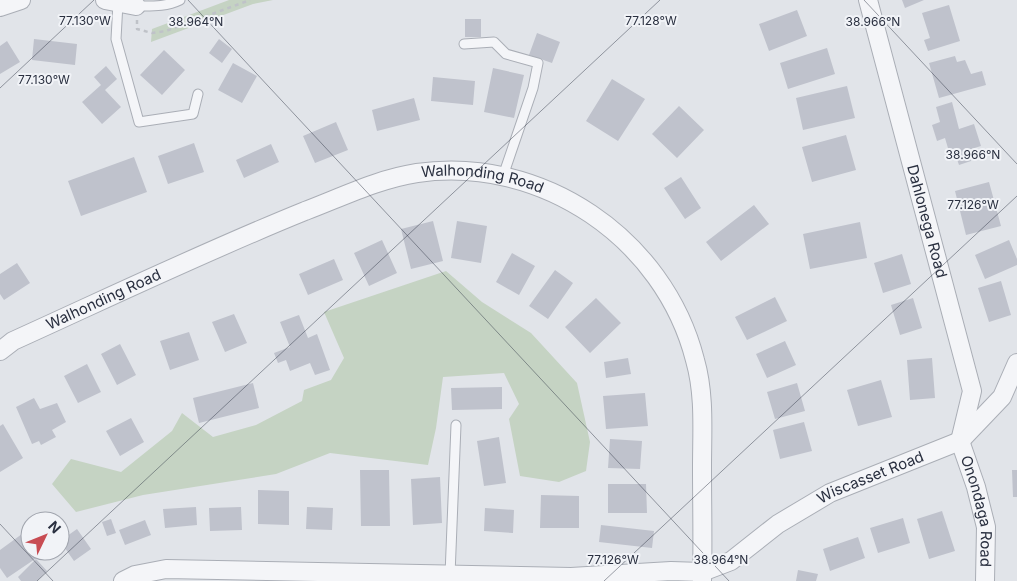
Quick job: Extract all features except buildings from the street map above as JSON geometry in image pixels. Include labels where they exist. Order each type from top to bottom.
[{"type":"street","points":[[0,7],[20,0]]},
{"type":"street","name":"Dahlonega Road","points":[[868,0],[972,391],[960,441]]},
{"type":"street","points":[[112,2],[136,6]]},
{"type":"street","name":"Walhonding Road","points":[[0,351],[13,341],[255,231],[383,181],[417,173],[471,169],[523,179],[570,200],[599,219],[634,250],[667,294],[680,317],[695,359],[702,397],[702,576]]},
{"type":"street","name":"Wiscasset Road","points":[[702,576],[731,561],[778,524],[830,493],[960,441],[1002,397],[1017,363]]},
{"type":"street","name":"Onondaga Road","points":[[960,441],[976,488],[986,527],[985,581]]},
{"type":"street","points":[[123,581],[135,576],[166,569],[571,577],[671,571],[702,576]]},
{"type":"lane","points":[[136,6],[171,4],[180,0]]},
{"type":"lane","points":[[112,2],[116,39],[138,122],[193,114],[198,94]]},
{"type":"lane","points":[[464,44],[494,42],[506,54],[538,63],[533,88],[503,176]]},
{"type":"lane","points":[[450,575],[456,425]]},
{"type":"path","points":[[136,6],[137,29],[152,33],[166,31],[250,0]]},
{"type":"green space","points":[[229,0],[273,0],[253,4],[151,42],[152,29]]},
{"type":"green space","points":[[446,271],[482,302],[531,333],[577,383],[590,442],[586,471],[559,482],[520,476],[509,419],[519,404],[504,373],[443,377],[436,428],[428,465],[330,453],[276,474],[143,495],[76,512],[52,484],[71,459],[121,472],[172,431],[182,413],[213,437],[256,425],[302,401],[304,390],[331,380],[344,358],[324,312]]}]
